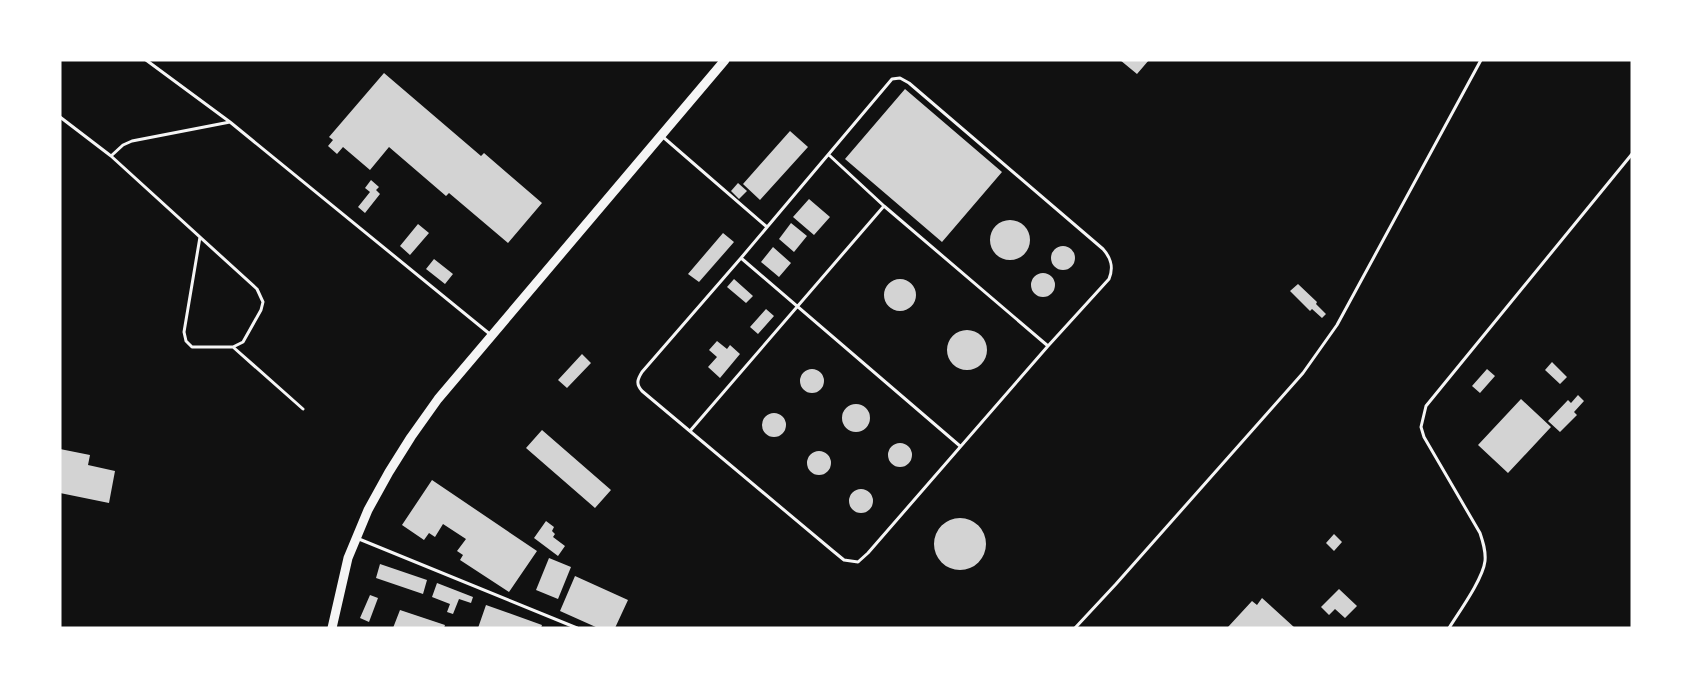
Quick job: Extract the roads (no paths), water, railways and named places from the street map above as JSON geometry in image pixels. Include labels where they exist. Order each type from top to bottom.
[{"type":"main road","points":[[332,628],[348,558],[368,510],[411,437],[438,399],[726,60]]},
{"type":"lane","points":[[146,60],[230,122],[492,336]]},
{"type":"lane","points":[[1075,628],[1322,348],[1337,325],[1481,60]]},
{"type":"lane","points":[[900,78],[909,83],[1103,249],[1110,257],[1112,271],[1109,279],[858,562],[844,560],[642,392],[637,385],[637,379],[642,372],[766,227],[892,79],[900,78]]},
{"type":"lane","points":[[60,117],[111,156],[200,237],[256,289],[262,302],[261,310],[243,342],[233,347],[192,347],[186,342],[184,332],[200,237]]},
{"type":"lane","points":[[111,156],[123,145],[132,141],[230,122]]},
{"type":"lane","points":[[662,136],[766,227]]},
{"type":"lane","points":[[1449,628],[1481,574],[1485,561],[1484,547],[1480,533],[1424,437],[1421,428],[1426,406],[1632,154]]},
{"type":"lane","points":[[829,155],[884,206],[1048,346]]},
{"type":"lane","points":[[690,431],[884,206]]},
{"type":"lane","points":[[741,258],[960,446]]},
{"type":"lane","points":[[233,347],[303,410]]},
{"type":"lane","points":[[357,538],[577,628]]}]
